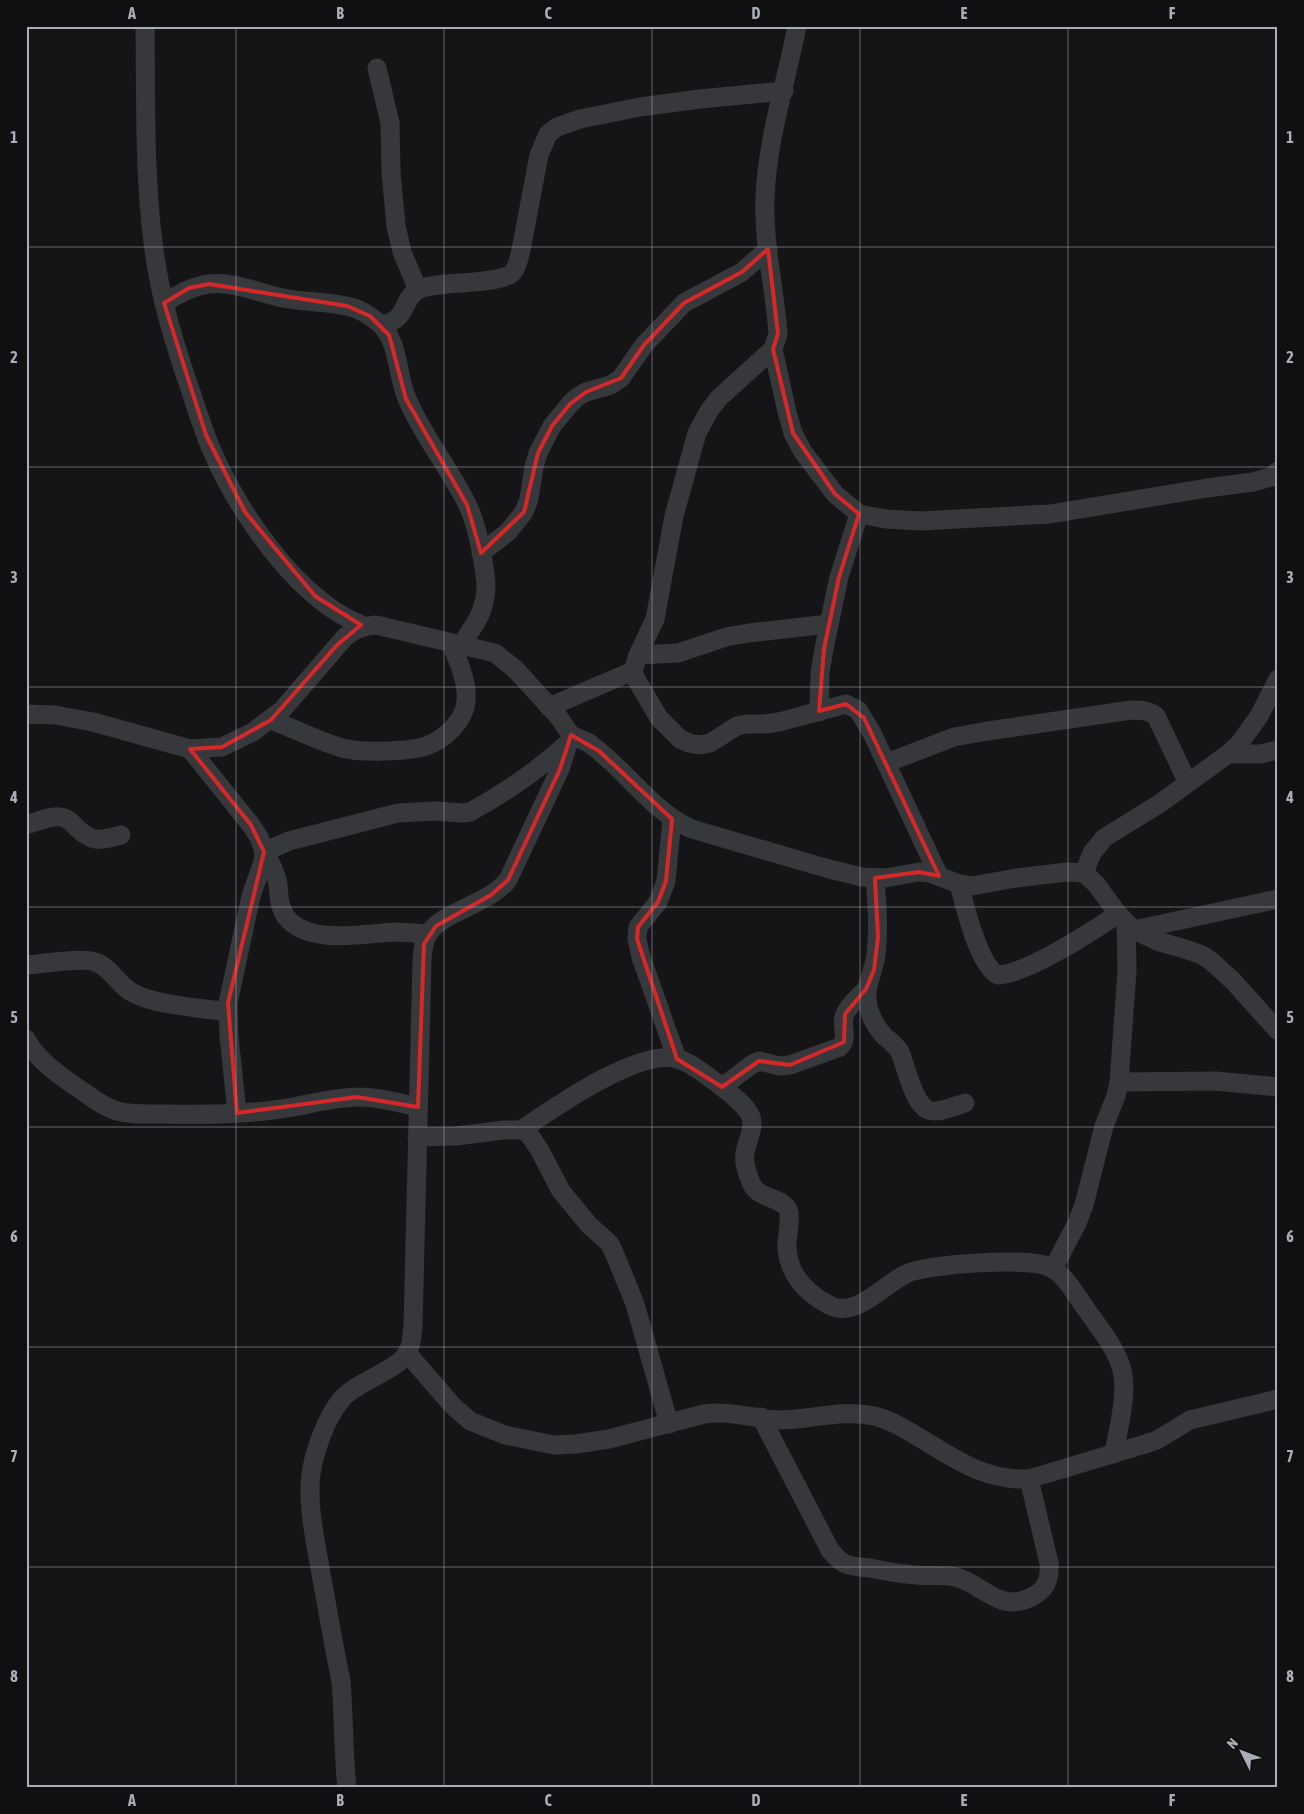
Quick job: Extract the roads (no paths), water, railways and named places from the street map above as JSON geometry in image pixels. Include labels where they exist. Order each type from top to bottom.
[{"type":"street","points":[[145,26],[147,152],[150,212],[156,262],[164,303],[178,353],[206,435],[213,454],[245,512],[285,565],[327,606],[343,617],[364,626]]},
{"type":"street","points":[[797,26],[771,144],[766,184],[765,215],[778,334],[773,349],[718,398],[697,433],[674,516],[655,619],[635,663],[636,679],[659,718],[680,739],[700,745],[710,743],[737,726],[766,724],[820,712],[835,705],[846,704],[852,706],[864,718],[939,876]]},
{"type":"street","points":[[377,68],[390,123],[391,172],[396,226],[402,252],[418,290]]},
{"type":"street","points":[[382,326],[397,319],[411,296],[418,290],[449,284],[491,281],[504,278],[512,272],[518,262],[521,250],[539,155],[548,134],[557,127],[580,119],[640,107],[784,91]]},
{"type":"street","points":[[482,553],[508,532],[524,512],[529,499],[538,453],[552,426],[570,404],[586,392],[611,385],[621,378],[644,346],[684,303],[742,272],[768,249]]},
{"type":"street","points":[[164,303],[189,288],[209,284],[226,285],[286,298],[347,306],[360,310],[382,326],[389,335],[406,399],[467,505],[477,530],[486,589],[484,602],[479,617],[456,644]]},
{"type":"street","points":[[773,349],[793,433],[803,452],[835,494],[859,514],[886,519],[921,521],[1043,515],[1253,482],[1271,477],[1278,471]]},
{"type":"street","points":[[820,712],[820,673],[829,624],[839,578],[859,514]]},
{"type":"street","points":[[549,707],[635,663],[678,653],[726,637],[749,632],[829,624]]},
{"type":"street","points":[[26,714],[55,715],[93,722],[190,748],[222,747],[253,732],[271,720],[295,695],[337,645],[353,631],[364,626],[376,625],[495,653],[515,669],[567,726],[570,738],[560,769],[508,880],[501,888],[480,902],[447,918],[436,926],[428,934],[424,944],[422,960],[413,1326],[408,1353],[400,1361],[340,1400],[315,1454],[310,1494],[343,1701],[344,1761],[347,1788]]},
{"type":"street","points":[[271,720],[344,748],[376,751],[431,744],[445,734],[459,720],[466,703],[464,682],[456,644]]},
{"type":"street","points":[[1084,873],[1092,853],[1104,838],[1159,804],[1239,744],[1254,723],[1278,679]]},
{"type":"street","points":[[886,763],[954,737],[1142,710],[1149,711],[1156,716],[1188,783]]},
{"type":"street","points":[[570,738],[589,743],[672,819],[692,829],[829,869],[874,878],[919,872],[939,876],[958,884],[972,886],[1067,872],[1084,873],[1096,884],[1126,922],[1157,941],[1202,955],[1211,961],[1233,980],[1278,1031]]},
{"type":"street","points":[[264,852],[289,841],[398,812],[470,812],[546,763],[570,738]]},
{"type":"street","points":[[190,748],[259,837],[264,852],[274,870],[281,907],[292,923],[316,933],[344,936],[395,932],[428,934]]},
{"type":"street","points":[[1228,754],[1260,754],[1278,750]]},
{"type":"street","points":[[26,825],[57,816],[64,817],[91,839],[102,840],[121,835]]},
{"type":"street","points":[[672,819],[666,881],[658,902],[638,927],[637,939],[641,957],[677,1058]]},
{"type":"street","points":[[237,1113],[228,1012],[231,985],[251,896],[263,862],[264,852]]},
{"type":"street","points":[[722,1087],[759,1061],[780,1066],[790,1065],[840,1047],[844,1042],[846,1035],[845,1014],[866,989],[874,970],[878,937],[874,878]]},
{"type":"street","points":[[958,884],[976,941],[990,968],[998,975],[1012,972],[1045,957],[1089,933],[1126,922],[1278,899]]},
{"type":"street","points":[[1053,1269],[1084,1205],[1104,1126],[1116,1096],[1119,1082],[1126,971],[1126,922]]},
{"type":"street","points":[[26,966],[82,960],[94,961],[102,964],[127,990],[140,996],[156,1001],[228,1012]]},
{"type":"street","points":[[866,989],[868,1008],[873,1020],[899,1051],[923,1107],[930,1111],[941,1110],[965,1103]]},
{"type":"street","points":[[26,1039],[30,1047],[60,1076],[113,1110],[131,1113],[237,1113],[277,1110],[334,1099],[358,1097],[376,1098],[418,1107]]},
{"type":"street","points":[[521,1130],[573,1096],[610,1076],[654,1059],[677,1058],[722,1087],[743,1106],[750,1116],[752,1125],[744,1156],[751,1182],[756,1190],[766,1198],[782,1203],[787,1208],[789,1214],[787,1245],[792,1271],[796,1279],[818,1299],[828,1305],[836,1309],[858,1304],[877,1294],[899,1277],[923,1268],[1016,1261],[1039,1263],[1053,1269],[1067,1282],[1108,1341],[1122,1367],[1124,1391],[1114,1454]]},
{"type":"street","points":[[1119,1082],[1216,1081],[1278,1087]]},
{"type":"street","points":[[417,1136],[439,1137],[504,1130],[521,1130],[529,1134],[561,1191],[589,1224],[610,1244],[615,1254],[635,1304],[669,1424]]},
{"type":"street","points":[[408,1353],[453,1406],[470,1420],[505,1435],[554,1445],[576,1444],[609,1439],[716,1412],[790,1420],[844,1414],[874,1416],[903,1428],[944,1453],[982,1472],[1012,1480],[1029,1479],[1114,1454],[1157,1440],[1190,1420],[1278,1398]]},
{"type":"street","points":[[761,1417],[830,1550],[837,1558],[845,1564],[857,1566],[917,1575],[952,1576],[1002,1601],[1014,1602],[1028,1599],[1040,1592],[1046,1585],[1050,1574],[1029,1479]]}]
